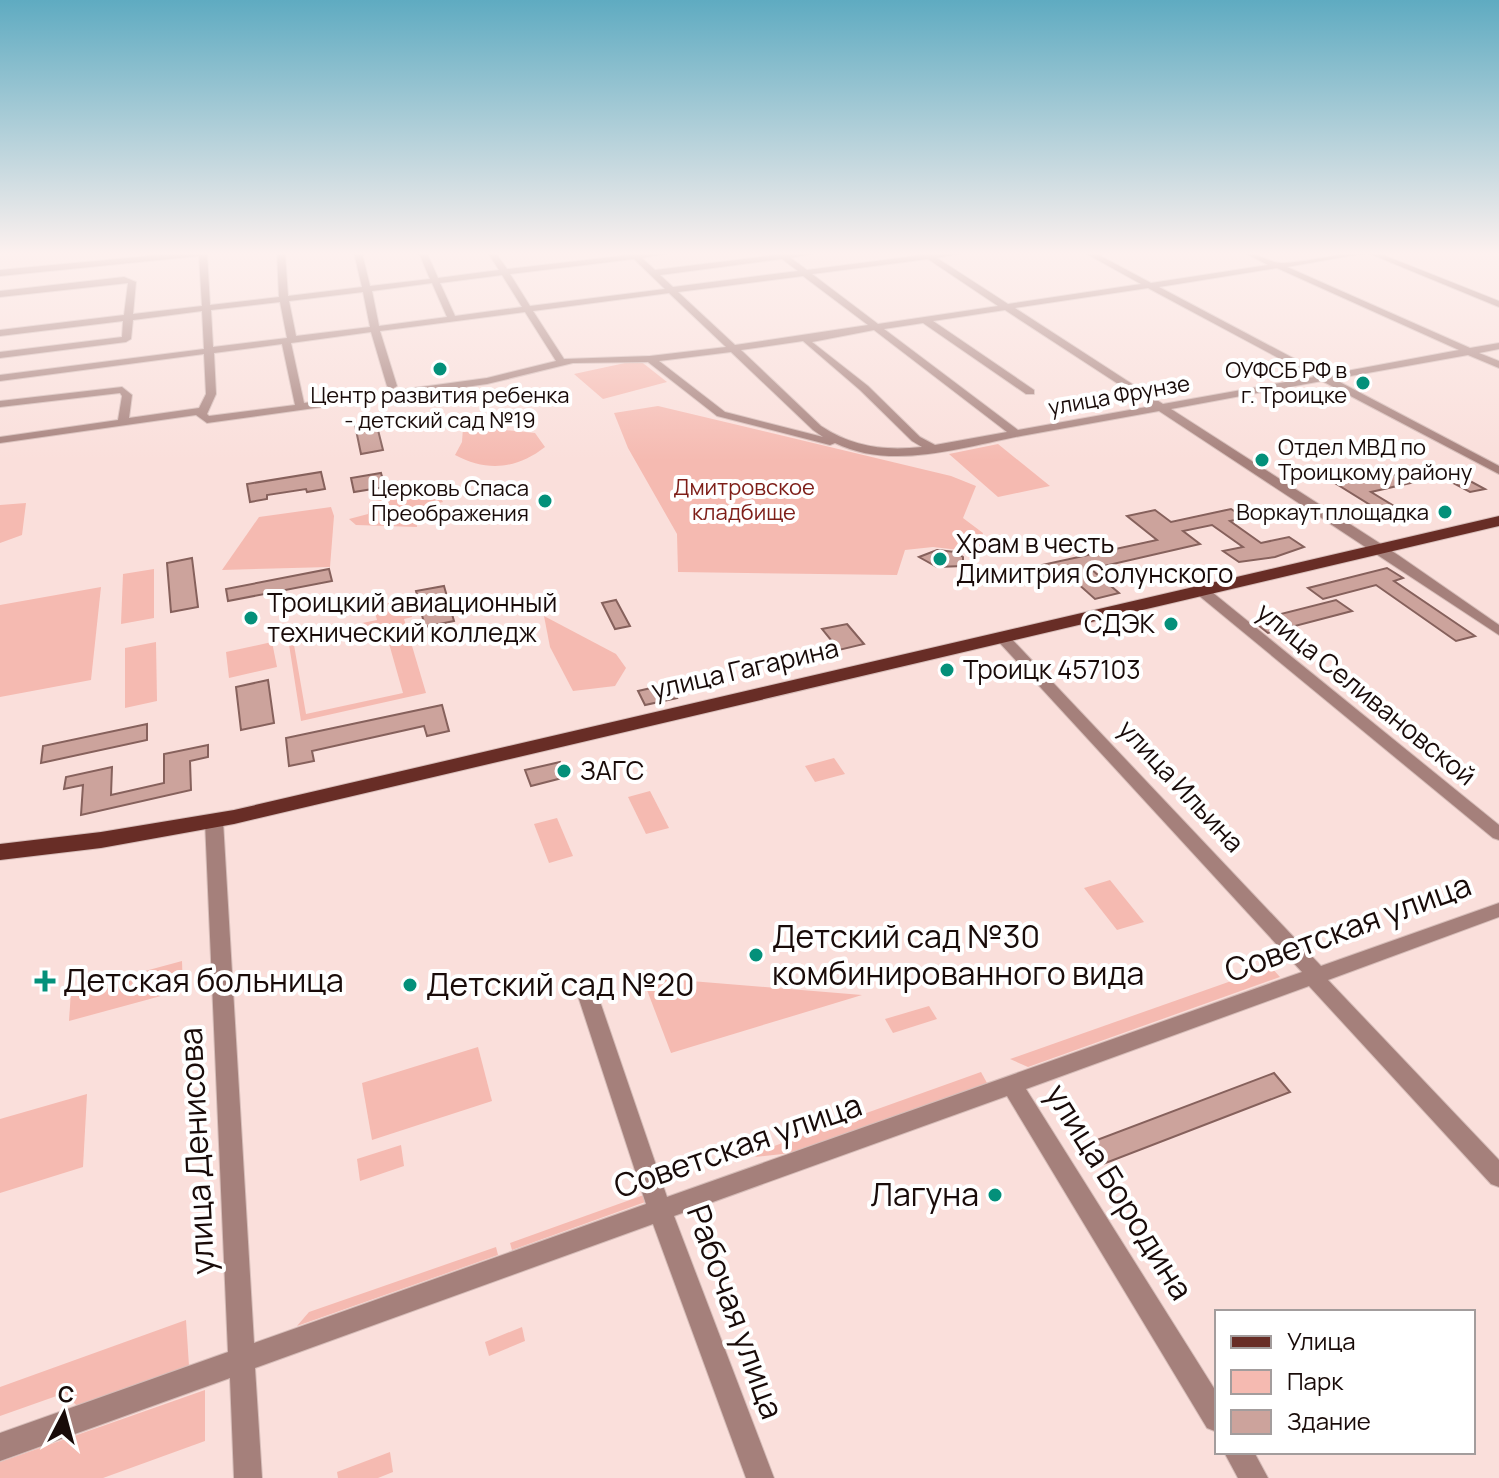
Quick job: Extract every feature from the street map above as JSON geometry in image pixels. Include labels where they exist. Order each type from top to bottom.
[{"type":"main road","name":"улица Гагарина","points":[[0,852],[214,821],[1499,521]]},
{"type":"street","points":[[0,333],[90,322]]},
{"type":"street","points":[[0,355],[126,339],[129,322]]},
{"type":"street","points":[[206,322],[211,394],[202,418],[217,420],[475,383],[562,363],[600,358],[650,359],[906,322]]},
{"type":"street","points":[[287,322],[299,403]]},
{"type":"street","points":[[373,322],[382,363],[392,386]]},
{"type":"street","points":[[0,378],[429,322]]},
{"type":"street","points":[[536,322],[562,363]]},
{"type":"street","points":[[703,322],[817,428],[832,439],[863,450]]},
{"type":"street","points":[[869,322],[1016,434]]},
{"type":"street","points":[[928,322],[1030,392]]},
{"type":"street","points":[[1028,322],[1499,631]]},
{"type":"street","points":[[1220,322],[1499,471]]},
{"type":"street","points":[[1403,322],[1499,365]]},
{"type":"street","points":[[805,339],[864,388],[916,439],[933,449]]},
{"type":"street","name":"улица Фрунзе","points":[[863,450],[888,455],[933,449],[1499,346]]},
{"type":"street","points":[[650,359],[721,414],[863,450]]},
{"type":"street","points":[[0,404],[122,390],[127,395],[123,423]]},
{"type":"street","points":[[0,440],[203,411]]},
{"type":"street","name":"улица Селивановской","points":[[1202,591],[1499,834]]},
{"type":"street","name":"улица Ильина","points":[[1002,637],[1499,1176]]},
{"type":"street","name":"улица Денисова","points":[[214,821],[248,1478]]},
{"type":"street","name":"Советская улица","points":[[0,1447],[1499,910]]},
{"type":"street","name":"Рабочая улица","points":[[585,987],[660,1210],[760,1478]]},
{"type":"street","name":"улица Бородина","points":[[1012,1085],[1215,1415]]},
{"type":"street","points":[[1239,1454],[1254,1478]]},
{"type":"green space","points":[[639,360],[667,382],[603,399],[574,374]]},
{"type":"green space","name":"Дмитровское кладбище","points":[[658,406],[951,476],[976,486],[963,518],[983,533],[980,546],[968,551],[933,547],[905,550],[897,575],[678,572],[677,534],[628,448],[614,413]]},
{"type":"green space","points":[[496,424],[505,430],[535,433],[545,447],[524,460],[502,466],[479,464],[455,455],[462,442],[463,428]]},
{"type":"green space","points":[[998,444],[1050,486],[998,497],[949,454]]},
{"type":"green space","points":[[437,492],[443,502],[415,509],[417,527],[356,525],[349,519],[368,514],[369,502]]},
{"type":"green space","points":[[26,503],[22,535],[0,543],[0,505]]},
{"type":"green space","points":[[331,507],[334,516],[330,567],[222,570],[259,517]]},
{"type":"green space","points":[[154,569],[154,618],[121,624],[123,574]]},
{"type":"green space","points":[[101,587],[91,680],[0,697],[0,605]]},
{"type":"green space","points":[[407,599],[412,617],[404,619],[426,693],[301,721],[288,638],[377,620],[373,606]],"holes":[[[384,626],[403,693],[306,714],[294,645]]]},
{"type":"green space","points":[[544,616],[616,654],[626,668],[615,686],[573,691],[550,647]]},
{"type":"green space","points":[[156,642],[157,701],[125,708],[125,648]]},
{"type":"green space","points":[[272,642],[277,667],[229,678],[226,652]]},
{"type":"green space","points":[[834,758],[845,774],[815,782],[805,766]]},
{"type":"green space","points":[[650,791],[669,828],[646,834],[628,797]]},
{"type":"green space","points":[[557,818],[573,856],[549,863],[534,824]]},
{"type":"green space","points":[[1110,880],[1144,922],[1117,930],[1084,888]]},
{"type":"green space","points":[[182,961],[183,990],[69,1021],[71,991]]},
{"type":"green space","points":[[1271,967],[1280,977],[1028,1067],[1010,1059]]},
{"type":"green space","points":[[642,977],[862,995],[671,1053]]},
{"type":"green space","points":[[929,1006],[937,1019],[893,1033],[885,1019]]},
{"type":"green space","points":[[478,1047],[492,1101],[372,1140],[362,1083]]},
{"type":"green space","points":[[981,1072],[987,1083],[792,1153],[755,1157],[763,1150]]},
{"type":"green space","points":[[87,1094],[83,1167],[0,1193],[0,1119]]},
{"type":"green space","points":[[401,1145],[404,1166],[360,1181],[357,1159]]},
{"type":"green space","points":[[652,1192],[648,1201],[512,1250],[510,1243]]},
{"type":"green space","points":[[496,1247],[498,1255],[297,1326],[309,1312]]},
{"type":"green space","points":[[186,1320],[189,1366],[77,1406],[65,1393],[0,1416],[0,1387]]},
{"type":"green space","points":[[522,1327],[525,1341],[489,1356],[485,1342]]},
{"type":"green space","points":[[205,1390],[205,1441],[103,1478],[0,1478],[0,1462]]},
{"type":"green space","points":[[390,1452],[393,1472],[378,1478],[338,1478],[337,1472]]},
{"type":"building","points":[[376,422],[383,450],[361,454],[355,425]]},
{"type":"building","points":[[1427,468],[1441,476],[1371,492],[1404,512],[1388,516],[1330,480],[1345,477],[1357,483]]},
{"type":"building","points":[[321,472],[325,489],[267,495],[267,499],[250,502],[247,484]]},
{"type":"building","points":[[381,473],[385,487],[354,492],[351,478]]},
{"type":"building","points":[[1455,473],[1485,489],[1470,492],[1440,476]]},
{"type":"building","points":[[1231,509],[1245,518],[1230,521],[1261,543],[1289,537],[1304,547],[1275,557],[1239,562],[1223,551],[1243,547],[1212,525],[1183,531],[1200,544],[1091,569],[1119,593],[1095,599],[1067,574],[1041,580],[1028,568],[1157,540],[1127,516],[1155,510],[1171,522]]},
{"type":"building","name":"Храм в честь Димитрия Солунского","points":[[937,550],[955,552],[963,557],[963,566],[937,567],[919,557]]},
{"type":"building","points":[[192,558],[198,607],[171,612],[167,563]]},
{"type":"building","points":[[1387,568],[1403,578],[1394,581],[1475,636],[1456,641],[1376,585],[1323,599],[1308,588]]},
{"type":"building","points":[[329,569],[332,581],[228,601],[226,589]]},
{"type":"building","points":[[444,586],[454,621],[425,627],[416,591]]},
{"type":"building","points":[[616,600],[630,626],[615,629],[602,603]]},
{"type":"building","points":[[1336,600],[1352,611],[1268,633],[1253,621]]},
{"type":"building","points":[[847,624],[864,644],[839,650],[822,629]]},
{"type":"building","points":[[268,680],[274,723],[241,730],[236,687]]},
{"type":"building","points":[[669,684],[677,698],[645,705],[638,691]]},
{"type":"building","points":[[442,705],[449,731],[427,736],[424,726],[312,751],[314,761],[289,766],[286,738]]},
{"type":"building","points":[[147,724],[147,740],[41,763],[43,746]]},
{"type":"building","points":[[208,745],[208,757],[190,761],[191,790],[81,815],[83,785],[64,789],[66,777],[112,767],[111,795],[164,783],[164,754]]},
{"type":"building","points":[[560,762],[566,777],[531,786],[525,770]]},
{"type":"building","points":[[1274,1073],[1290,1092],[1103,1164],[1089,1143]]},
{"type":"place","name":"Центр развития ребенка - детский сад №19","points":[[440,369]]},
{"type":"place","name":"ОУФСБ РФ в г. Троицке","points":[[1363,383]]},
{"type":"place","name":"Отдел МВД по Троицкому району","points":[[1262,460]]},
{"type":"place","name":"Церковь Спаса Преображения","points":[[545,501]]},
{"type":"place","name":"Воркаут площадка","points":[[1445,512]]},
{"type":"place","name":"Храм в честь Димитрия Солунского","points":[[940,559]]},
{"type":"place","name":"Троицкий авиационный технический колледж","points":[[251,618]]},
{"type":"place","name":"СДЭК","points":[[1171,624]]},
{"type":"place","name":"Троицк 457103","points":[[947,670]]},
{"type":"place","name":"ЗАГС","points":[[564,771]]},
{"type":"place","name":"Детский сад №30 комбинированного вида","points":[[756,955]]},
{"type":"place","name":"Детская больница","points":[[45,981]]},
{"type":"place","name":"Детский сад №20","points":[[410,985]]},
{"type":"place","name":"Лагуна","points":[[995,1195]]}]
